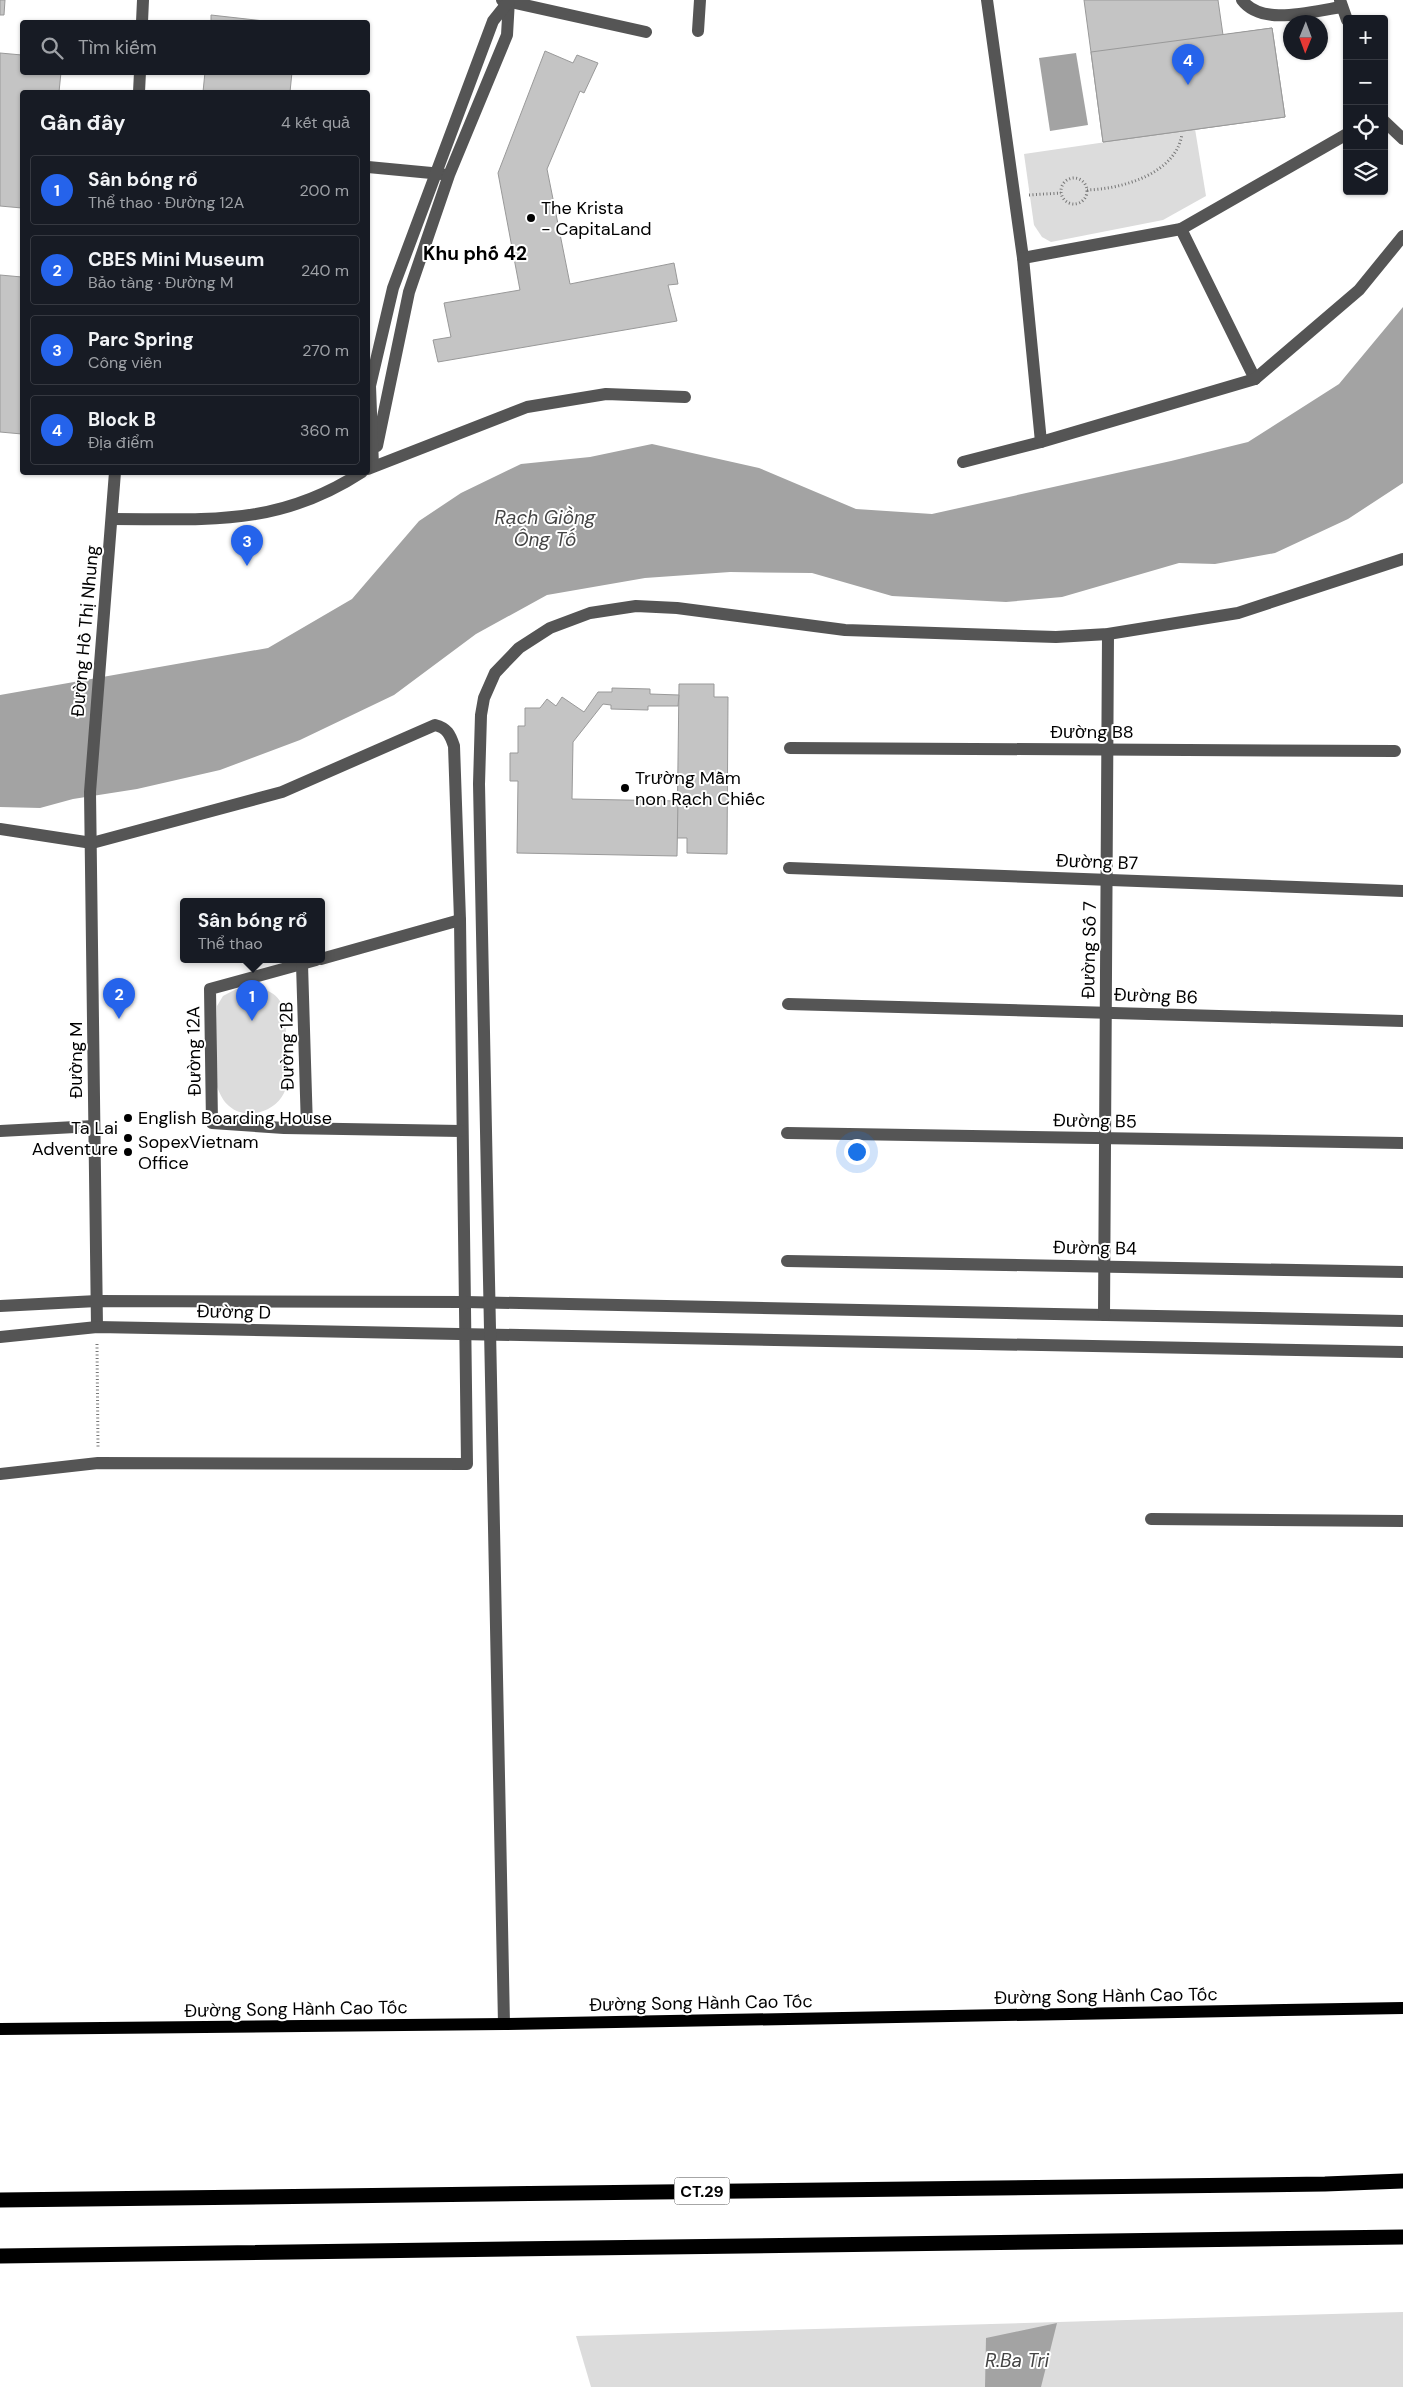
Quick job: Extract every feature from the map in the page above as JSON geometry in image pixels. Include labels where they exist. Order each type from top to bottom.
[{"type":"highway","name":"CT.29","points":[[0,2200],[1325,2184],[1403,2181]]},
{"type":"highway","points":[[0,2257],[1403,2237]]},
{"type":"main road","name":"Đường Song Hành Cao Tốc","points":[[0,2029],[504,2024],[1403,2008]]},
{"type":"street","points":[[142,20],[143,0]]},
{"type":"street","points":[[507,0],[646,32]]},
{"type":"street","points":[[370,386],[394,288],[435,173],[493,21],[507,0]]},
{"type":"street","points":[[370,456],[409,292],[449,175],[507,35],[507,0]]},
{"type":"street","points":[[698,31],[700,0]]},
{"type":"street","points":[[987,0],[1023,258],[1041,442]]},
{"type":"street","points":[[1242,0],[1247,7],[1261,14],[1273,15],[1341,4]]},
{"type":"street","points":[[139,90],[140,75]]},
{"type":"street","points":[[1388,125],[1403,139]]},
{"type":"street","points":[[1023,258],[1181,229],[1343,136]]},
{"type":"street","points":[[370,167],[449,175]]},
{"type":"street","points":[[1181,229],[1255,379]]},
{"type":"street","points":[[963,462],[1041,442],[1255,379],[1359,290],[1403,236]]},
{"type":"street","points":[[394,288],[409,292]]},
{"type":"street","points":[[370,468],[527,407],[606,394],[685,397]]},
{"type":"street","name":"Đường Hồ Thị Nhung","points":[[90,792],[115,475]]},
{"type":"street","points":[[112,519],[228,519],[275,512],[310,500],[344,484],[358,475]]},
{"type":"street","points":[[504,2024],[479,784],[481,715],[484,698],[495,673],[518,648],[550,628],[590,613],[636,606],[678,608],[845,630],[1056,637],[1108,634],[1238,613],[1403,559]]},
{"type":"street","name":"Đường Số 7","points":[[1104,1315],[1108,634]]},
{"type":"street","points":[[0,830],[92,843],[282,792],[435,725],[444,728],[451,736],[454,746],[460,920],[461,1131],[467,1334],[467,1464],[98,1463],[0,1474]]},
{"type":"street","name":"Đường B8","points":[[790,748],[1395,751]]},
{"type":"street","name":"Đường M","points":[[90,792],[97,1328]]},
{"type":"street","name":"Đường B7","points":[[789,868],[1403,892]]},
{"type":"street","points":[[325,957],[460,920]]},
{"type":"street","name":"Đường 12A","points":[[306,963],[210,989],[212,1123],[306,1128],[461,1131]]},
{"type":"street","name":"Đường 12B","points":[[302,964],[306,1128]]},
{"type":"street","name":"Đường B6","points":[[788,1004],[1403,1021]]},
{"type":"street","points":[[0,1131],[94,1126]]},
{"type":"street","name":"Đường B5","points":[[787,1133],[1403,1143]]},
{"type":"street","name":"Đường B4","points":[[787,1260],[1403,1272]]},
{"type":"street","name":"Đường D","points":[[0,1306],[97,1301],[488,1302],[1403,1322]]},
{"type":"street","name":"Đường D","points":[[0,1337],[97,1328],[1403,1352]]},
{"type":"street","points":[[1151,1519],[1403,1521]]},
{"type":"path","points":[[1087,190],[1118,187],[1154,172],[1168,163],[1176,153],[1182,134]]},
{"type":"path","points":[[1075,177],[1083,180],[1087,190],[1084,200],[1076,204],[1068,202],[1061,192],[1064,183],[1075,177]]},
{"type":"path","points":[[1014,197],[1061,192]]},
{"type":"path","points":[[97,1328],[98,1463]]},
{"type":"shaded area","points":[[1195,129],[1206,196],[1163,220],[1051,242],[1042,237],[1034,225],[1024,154]]},
{"type":"shaded area","points":[[242,986],[270,992],[278,998],[283,1007],[286,1028],[286,1089],[280,1100],[274,1105],[260,1112],[252,1113],[236,1111],[229,1106],[223,1100],[217,1087],[217,1006],[223,996]]},
{"type":"shaded area","points":[[1403,2312],[1403,2387],[591,2387],[576,2336]]},
{"type":"water","points":[[1076,53],[1088,125],[1050,131],[1039,58]]},
{"type":"water","name":"Rạch Giồng Ông Tố","points":[[1403,307],[1403,483],[1348,519],[1275,553],[1215,564],[1179,563],[1062,597],[1006,602],[892,596],[812,573],[730,572],[645,578],[547,595],[476,634],[394,695],[300,740],[220,770],[137,789],[73,799],[40,808],[0,807],[0,695],[268,648],[352,599],[419,521],[461,493],[521,464],[590,457],[652,444],[759,468],[856,509],[932,514],[1248,442],[1339,384]]},
{"type":"water","name":"R.Ba Tri","points":[[1057,2323],[1041,2387],[985,2387],[986,2338]]},
{"type":"building","points":[[0,0],[5,0],[4,15],[0,15]]},
{"type":"building","points":[[1084,0],[1218,0],[1223,35],[1272,28],[1285,117],[1103,142]]},
{"type":"building","points":[[211,15],[255,20],[211,20]]},
{"type":"building","points":[[1272,28],[1285,117],[1103,142],[1091,52]]},
{"type":"building","name":"The Krista - CapitaLand","points":[[545,51],[573,63],[577,55],[598,63],[584,93],[580,91],[547,169],[570,284],[674,263],[678,284],[668,285],[677,321],[438,362],[433,340],[451,337],[444,303],[520,290],[498,173]]},
{"type":"building","points":[[0,53],[20,55],[20,75],[61,75],[59,90],[20,90],[20,208],[0,206]]},
{"type":"building","points":[[205,75],[292,75],[290,90],[203,90]]},
{"type":"building","points":[[0,275],[20,277],[20,434],[0,432]]},
{"type":"building","points":[[679,684],[714,684],[714,697],[728,697],[727,854],[687,853],[687,838],[677,838]]},
{"type":"building","points":[[612,688],[650,689],[650,694],[679,695],[678,706],[648,706],[648,710],[611,709],[611,705],[603,704],[573,742],[572,799],[678,801],[677,856],[517,853],[518,781],[510,781],[510,753],[518,753],[518,726],[525,726],[525,708],[540,708],[547,699],[556,706],[562,697],[584,712],[598,692],[612,692]]},
{"type":"place","name":"Block B","points":[[1188,85]]},
{"type":"place","name":"The Krista - CapitaLand","points":[[531,218]]},
{"type":"place","name":"Parc Spring","points":[[247,566]]},
{"type":"place","name":"Trường Mầm non Rạch Chiếc","points":[[625,788]]},
{"type":"place","name":"CBES Mini Museum","points":[[119,1019]]},
{"type":"place","name":"Sân bóng rổ","points":[[252,1021]]},
{"type":"place","name":"English Boarding House","points":[[128,1118]]},
{"type":"place","name":"Ta Lai Adventure","points":[[128,1138]]},
{"type":"place","name":"SopexVietnam Office","points":[[128,1152]]},
{"type":"district","name":"Khu phố 42","points":[[475,253]]}]
